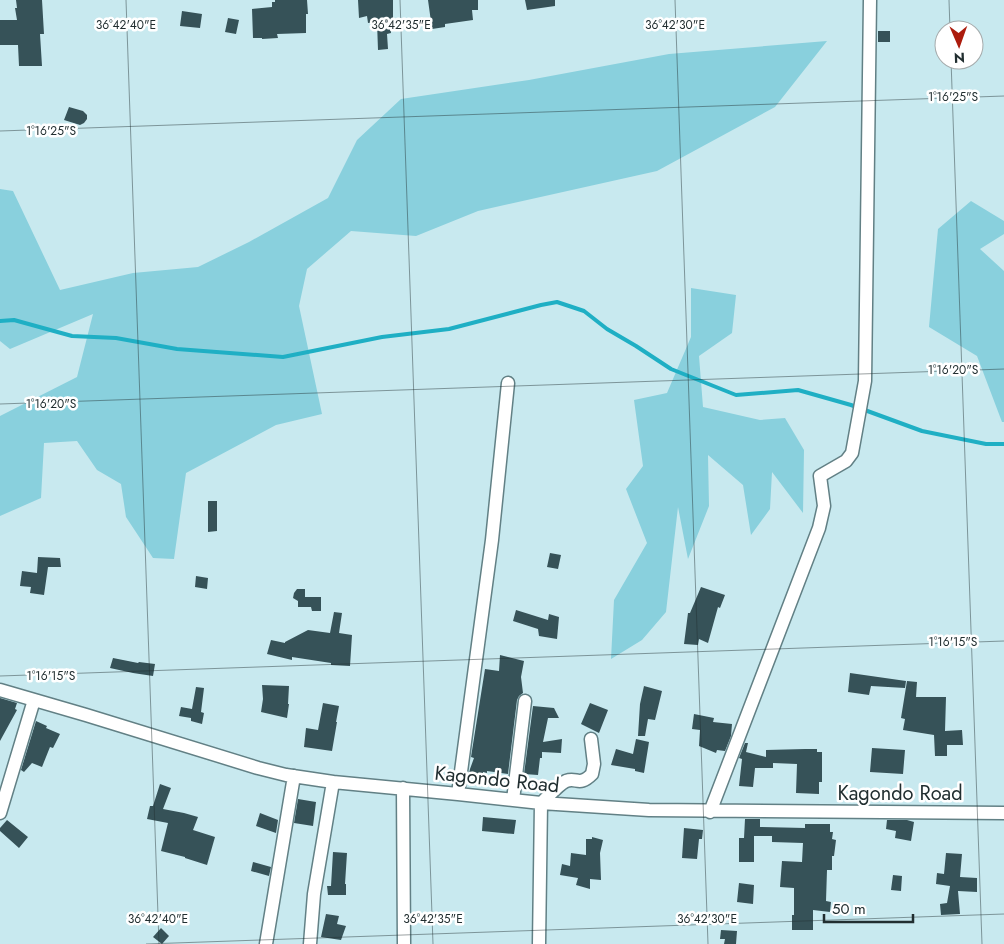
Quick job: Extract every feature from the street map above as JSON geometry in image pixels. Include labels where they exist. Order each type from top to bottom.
[{"type":"street","points":[[710,812],[819,528],[824,506],[820,476],[846,461],[852,453],[865,381],[870,0]]},
{"type":"street","points":[[458,794],[492,540],[508,383]]},
{"type":"street","name":"Kagondo Road","points":[[0,690],[258,768],[333,782],[541,803],[649,810],[1004,813]]},
{"type":"street","points":[[0,813],[34,700]]},
{"type":"street","points":[[513,800],[525,701]]},
{"type":"street","points":[[539,944],[541,803],[567,781],[583,781],[592,774],[594,764],[591,738]]},
{"type":"street","points":[[266,944],[294,776]]},
{"type":"street","points":[[310,944],[314,894],[333,782]]},
{"type":"street","points":[[403,788],[404,944]]},
{"type":"shaded area","points":[[827,41],[775,107],[657,171],[478,211],[416,236],[351,231],[307,269],[299,306],[322,414],[276,425],[186,473],[174,559],[153,558],[126,517],[121,484],[97,470],[77,441],[44,443],[41,498],[0,516],[0,416],[77,377],[93,314],[10,349],[0,341],[0,189],[13,191],[60,290],[133,273],[198,267],[249,242],[328,198],[357,140],[401,99],[529,80],[669,54]]},
{"type":"shaded area","points":[[971,201],[1004,221],[1004,234],[980,249],[1004,271],[1004,422],[1002,422],[977,356],[929,327],[938,229]]},
{"type":"shaded area","points":[[691,288],[736,295],[732,333],[699,356],[703,407],[760,420],[785,418],[804,450],[803,513],[772,472],[770,509],[751,535],[743,485],[708,455],[709,506],[688,559],[678,507],[666,612],[642,640],[611,659],[614,600],[647,543],[626,489],[643,466],[634,400],[667,393],[691,337]]},
{"type":"building","points":[[16,0],[42,0],[44,34],[40,34],[42,66],[19,66],[18,45],[0,45],[0,20],[17,20]]},
{"type":"building","points":[[275,0],[307,0],[306,33],[277,34],[278,38],[253,38],[252,9],[272,7],[272,2],[275,2]]},
{"type":"building","points":[[358,0],[393,0],[393,21],[390,21],[391,33],[387,34],[388,49],[378,50],[377,22],[368,23],[367,16],[359,18]]},
{"type":"building","points":[[428,0],[478,0],[478,10],[472,10],[473,20],[445,24],[445,27],[432,29]]},
{"type":"building","points":[[525,0],[555,0],[555,6],[527,10]]},
{"type":"building","points":[[182,11],[202,14],[200,28],[180,26]]},
{"type":"building","points":[[228,18],[239,20],[236,34],[225,32]]},
{"type":"building","points":[[878,31],[890,31],[890,42],[878,42]]},
{"type":"building","points":[[69,107],[83,111],[87,115],[84,123],[80,125],[64,120]]},
{"type":"building","points":[[208,501],[217,501],[217,531],[208,532]]},
{"type":"building","points":[[550,553],[561,555],[558,569],[547,567]]},
{"type":"building","points":[[38,557],[60,558],[61,567],[48,567],[44,595],[30,593],[31,587],[20,586],[22,571],[37,573]]},
{"type":"building","points":[[196,576],[208,578],[207,589],[195,587]]},
{"type":"building","points":[[701,587],[725,595],[720,608],[718,607],[708,643],[699,639],[698,645],[684,644],[688,613],[690,613]]},
{"type":"building","points":[[297,589],[305,589],[305,597],[321,597],[321,611],[312,611],[311,607],[298,607],[298,601],[293,598]]},
{"type":"building","points":[[516,610],[548,620],[549,614],[559,617],[557,639],[539,636],[538,629],[513,621]]},
{"type":"building","points":[[334,612],[342,613],[339,633],[352,635],[350,666],[331,665],[331,663],[292,657],[292,660],[267,654],[271,640],[285,643],[308,630],[330,633]]},
{"type":"building","points":[[500,655],[524,661],[521,677],[523,693],[517,700],[508,774],[487,771],[487,773],[483,772],[483,778],[468,778],[474,758],[471,757],[485,669],[499,671]]},
{"type":"building","points":[[113,658],[155,664],[153,676],[110,668]]},
{"type":"building","points":[[850,673],[906,681],[905,688],[871,686],[869,695],[848,692]]},
{"type":"building","points":[[907,681],[917,682],[916,697],[946,697],[945,731],[962,730],[963,745],[947,745],[947,756],[935,756],[934,735],[903,730],[905,719],[901,718]]},
{"type":"building","points":[[262,685],[289,686],[287,718],[261,712],[263,699]]},
{"type":"building","points":[[644,686],[662,691],[655,720],[648,719],[645,736],[638,736],[640,704]]},
{"type":"building","points":[[196,687],[204,688],[201,712],[204,713],[202,724],[191,721],[191,718],[179,716],[181,707],[192,709]]},
{"type":"building","points":[[0,698],[17,703],[15,709],[17,710],[0,741]]},
{"type":"building","points":[[323,703],[339,706],[332,751],[304,747],[306,728],[318,730]]},
{"type":"building","points":[[590,703],[608,710],[599,733],[581,724]]},
{"type":"building","points":[[533,706],[554,708],[559,718],[548,718],[543,742],[562,739],[561,753],[542,752],[538,775],[524,774]]},
{"type":"building","points":[[694,714],[714,718],[713,722],[732,724],[731,736],[725,751],[717,750],[716,753],[699,746],[700,730],[692,729]]},
{"type":"building","points":[[36,721],[60,734],[53,748],[50,747],[42,767],[32,763],[24,772],[21,770]]},
{"type":"building","points":[[636,739],[649,742],[644,773],[635,771],[635,769],[611,765],[616,749],[633,754]]},
{"type":"building","points":[[745,743],[748,743],[746,752],[766,757],[766,750],[817,749],[817,752],[822,752],[822,782],[819,782],[819,794],[796,793],[797,764],[773,763],[773,768],[755,768],[753,787],[739,786],[742,759],[739,758]]},
{"type":"building","points":[[872,748],[905,750],[903,774],[870,772]]},
{"type":"building","points":[[160,784],[171,788],[163,809],[198,817],[193,830],[215,837],[207,865],[161,851],[168,823],[147,819],[150,806],[153,806]]},
{"type":"building","points":[[298,799],[316,802],[313,826],[294,823]]},
{"type":"building","points":[[260,813],[278,820],[276,833],[256,826]]},
{"type":"building","points":[[483,817],[516,820],[514,834],[482,831]]},
{"type":"building","points":[[745,819],[760,819],[760,827],[805,828],[805,824],[830,824],[830,832],[833,832],[832,839],[836,840],[834,856],[832,856],[832,870],[827,870],[826,901],[831,902],[830,912],[813,910],[813,930],[792,930],[794,888],[780,887],[782,861],[802,862],[803,843],[772,842],[772,836],[754,836],[754,862],[739,862],[739,838],[744,838]]},
{"type":"building","points":[[7,820],[28,837],[19,848],[0,831],[0,828]]},
{"type":"building","points":[[887,820],[914,822],[911,841],[895,838],[896,831],[886,829]]},
{"type":"building","points":[[684,828],[703,830],[702,839],[699,839],[697,859],[682,858]]},
{"type":"building","points":[[592,837],[603,840],[600,853],[601,880],[590,879],[590,889],[576,885],[578,878],[560,875],[562,864],[570,866],[571,853],[586,855],[586,839],[592,839]]},
{"type":"building","points":[[333,852],[347,853],[346,895],[328,895],[327,886],[331,886]]},
{"type":"building","points":[[946,853],[962,854],[960,877],[977,878],[977,892],[958,891],[960,914],[941,915],[940,904],[947,903],[950,886],[936,884],[937,873],[944,874]]},
{"type":"building","points":[[253,862],[271,867],[269,876],[251,871]]},
{"type":"building","points":[[893,875],[902,876],[901,891],[891,890]]},
{"type":"building","points":[[739,883],[754,885],[753,904],[737,902]]},
{"type":"building","points":[[326,914],[339,916],[337,924],[346,926],[341,940],[321,937]]},
{"type":"building","points":[[161,928],[169,936],[162,944],[153,937]]},
{"type":"building","points":[[721,930],[737,931],[736,944],[724,944],[725,939],[720,939]]},
{"type":"waterway","points":[[0,321],[14,320],[72,336],[116,338],[177,349],[283,357],[382,337],[449,329],[557,302],[584,311],[607,329],[671,369],[736,395],[798,390],[851,405],[922,431],[986,444],[1004,444]]}]
